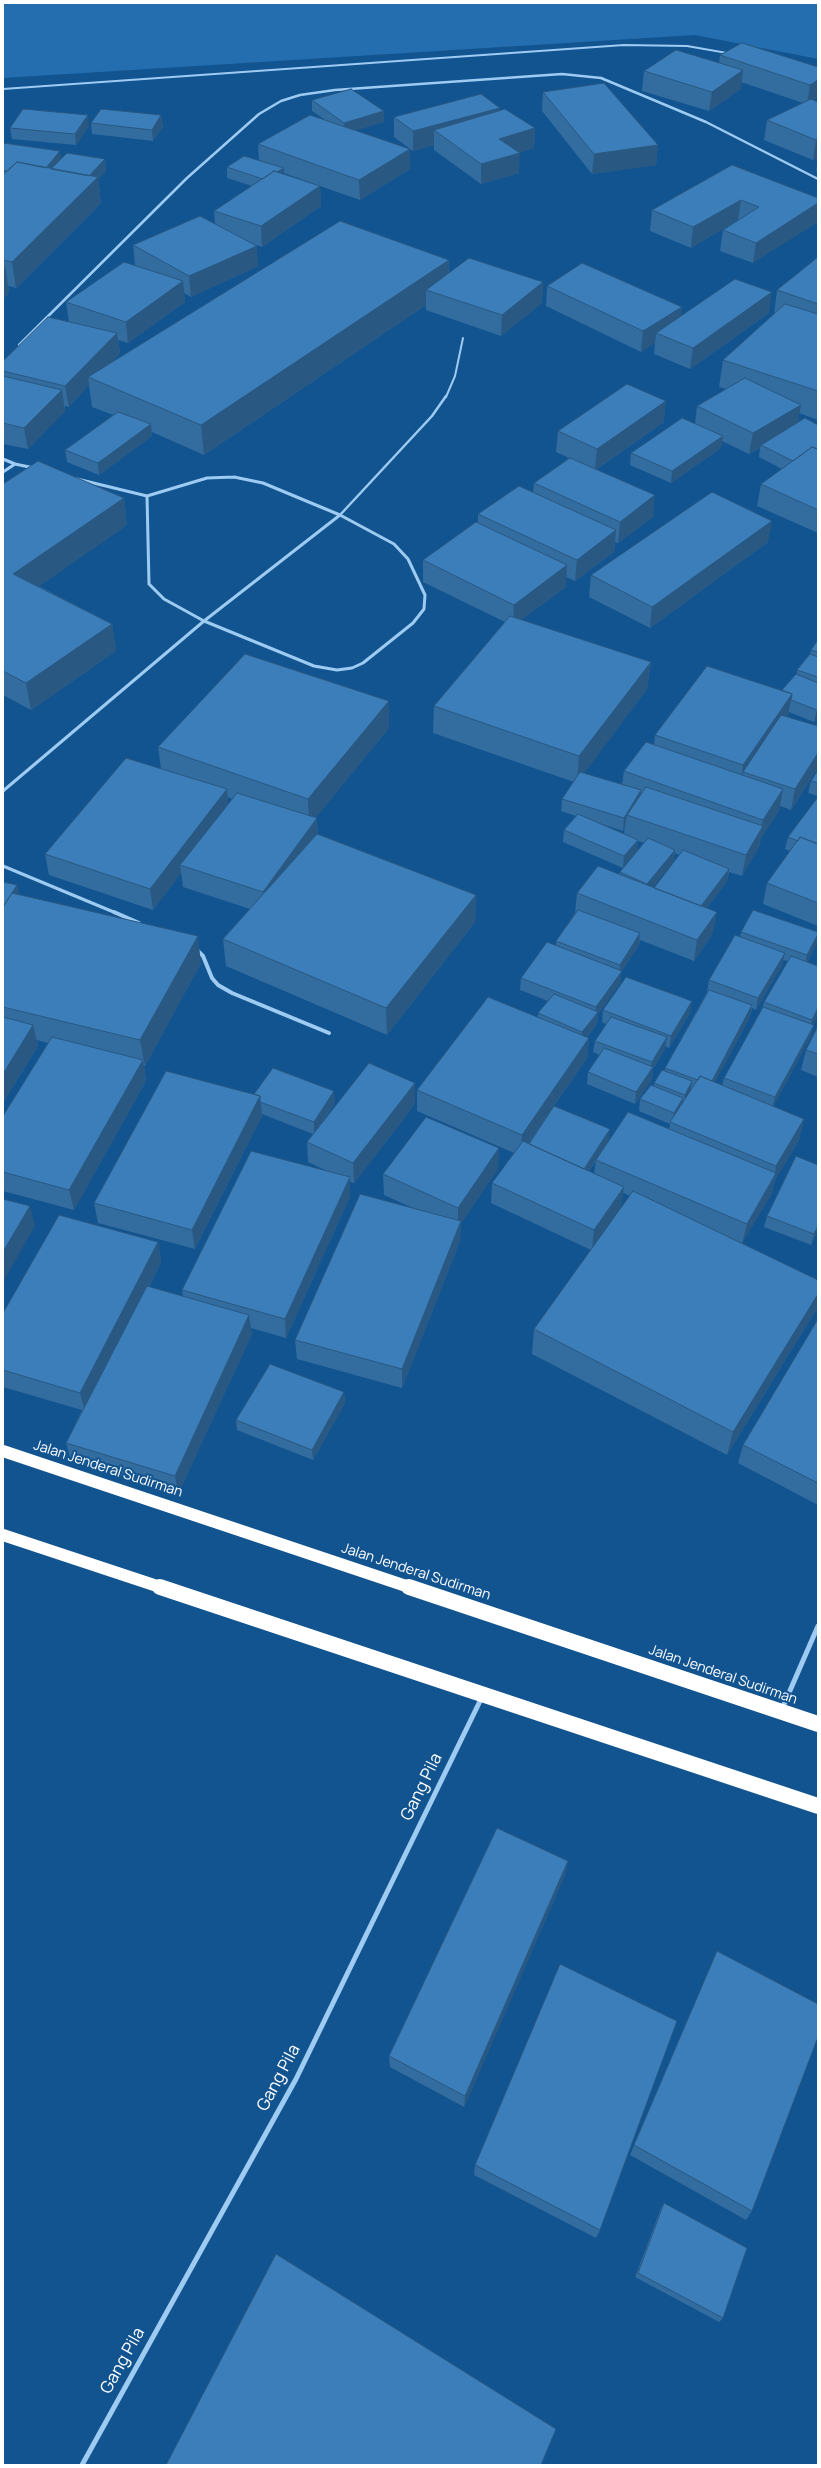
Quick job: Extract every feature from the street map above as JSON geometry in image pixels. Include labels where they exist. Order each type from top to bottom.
[{"type":"highway","name":"Jalan Jenderal Sudirman","points":[[3,1451],[818,1724]]},
{"type":"highway","points":[[3,1535],[818,1806]]},
{"type":"street","points":[[18,347],[43,319],[187,178],[259,114],[281,101],[300,95],[335,90],[562,74],[601,78],[706,122],[818,179]]},
{"type":"street","points":[[3,459],[15,464],[37,469]]},
{"type":"street","points":[[3,472],[15,464]]},
{"type":"street","points":[[74,478],[147,496],[207,478],[234,477],[263,483],[378,533],[394,544],[408,558],[425,595],[424,609],[413,623],[364,662],[352,668],[337,670],[314,666],[204,621],[164,599],[154,591],[149,584],[147,496]]},
{"type":"street","points":[[3,791],[204,621],[340,516]]},
{"type":"street","points":[[3,866],[145,926]]},
{"type":"street","points":[[194,947],[203,956],[212,978],[218,985],[232,993],[329,1033]]},
{"type":"street","points":[[781,1711],[818,1626]]},
{"type":"street","name":"Gang Pila","points":[[82,2465],[296,2079],[484,1694]]},
{"type":"lane","points":[[3,89],[624,45],[687,46],[729,54]]},
{"type":"lane","points":[[340,516],[432,416],[448,393],[456,376],[463,338]]},
{"type":"shaded area","points":[[3,3],[818,3],[818,59],[695,35],[3,78]]},
{"type":"building","points":[[742,43],[818,67],[818,80],[810,85],[720,55]]},
{"type":"building","points":[[676,50],[743,70],[712,92],[644,71]]},
{"type":"building","points":[[604,83],[658,145],[594,154],[543,92]]},
{"type":"building","points":[[351,89],[384,111],[344,123],[312,100]]},
{"type":"building","points":[[481,94],[500,108],[413,131],[394,117]]},
{"type":"building","points":[[811,99],[818,102],[818,139],[816,140],[767,120]]},
{"type":"building","points":[[23,109],[88,115],[75,134],[10,128]]},
{"type":"building","points":[[101,109],[161,115],[152,130],[91,123]]},
{"type":"building","points":[[505,109],[535,128],[499,139],[520,153],[481,164],[434,130]]},
{"type":"building","points":[[310,115],[410,149],[359,180],[258,144]]},
{"type":"building","points":[[3,143],[60,151],[46,168],[17,162],[7,171],[3,171]]},
{"type":"building","points":[[67,153],[105,159],[89,176],[51,169]]},
{"type":"building","points":[[244,156],[284,168],[277,172],[274,171],[263,179],[227,167]]},
{"type":"building","points":[[17,162],[98,177],[12,262],[3,260],[3,175]]},
{"type":"building","points":[[732,165],[818,198],[818,203],[756,243],[723,230],[759,207],[741,200],[693,227],[652,210]]},
{"type":"building","points":[[274,171],[320,186],[261,226],[214,211]]},
{"type":"building","points":[[200,216],[257,246],[189,276],[133,245]]},
{"type":"building","points":[[340,221],[449,260],[201,425],[88,377]]},
{"type":"building","points":[[818,257],[818,304],[777,290]]},
{"type":"building","points":[[469,258],[543,282],[502,315],[426,290]]},
{"type":"building","points":[[124,262],[183,281],[126,322],[66,302]]},
{"type":"building","points":[[582,263],[682,307],[643,331],[547,286]]},
{"type":"building","points":[[735,279],[772,292],[693,348],[656,333]]},
{"type":"building","points":[[785,304],[818,314],[818,391],[723,360]]},
{"type":"building","points":[[48,317],[117,333],[65,386],[3,371],[3,361]]},
{"type":"building","points":[[3,376],[62,390],[24,428],[3,423]]},
{"type":"building","points":[[745,378],[801,405],[753,433],[697,406]]},
{"type":"building","points":[[627,384],[666,401],[597,449],[558,431]]},
{"type":"building","points":[[118,412],[151,424],[98,463],[65,450]]},
{"type":"building","points":[[682,418],[723,436],[672,471],[631,453]]},
{"type":"building","points":[[805,418],[818,425],[817,449],[812,447],[793,461],[761,445]]},
{"type":"building","points":[[812,447],[818,449],[818,510],[761,484]]},
{"type":"building","points":[[570,458],[655,495],[620,522],[534,483]]},
{"type":"building","points":[[38,461],[124,498],[13,574],[112,624],[26,683],[3,671],[3,484]]},
{"type":"building","points":[[519,486],[616,530],[577,560],[478,514]]},
{"type":"building","points":[[712,492],[772,521],[652,607],[591,575]]},
{"type":"building","points":[[476,522],[567,565],[514,605],[423,560]]},
{"type":"building","points":[[510,616],[651,662],[579,756],[434,706]]},
{"type":"building","points":[[818,640],[818,652],[811,650]]},
{"type":"building","points":[[245,654],[389,701],[308,799],[158,747]]},
{"type":"building","points":[[810,654],[818,657],[818,677],[797,670]]},
{"type":"building","points":[[707,666],[792,694],[743,765],[655,735]]},
{"type":"building","points":[[796,674],[818,683],[817,710],[791,700],[792,694],[782,690]]},
{"type":"building","points":[[781,715],[818,726],[818,753],[795,789],[743,772]]},
{"type":"building","points":[[646,742],[783,789],[763,820],[624,771]]},
{"type":"building","points":[[126,758],[227,789],[150,889],[45,854]]},
{"type":"building","points":[[818,770],[818,783],[811,781]]},
{"type":"building","points":[[580,772],[641,790],[624,818],[562,799]]},
{"type":"building","points":[[646,787],[763,826],[746,855],[627,815]]},
{"type":"building","points":[[237,793],[317,818],[263,892],[180,865]]},
{"type":"building","points":[[818,797],[818,844],[800,837],[798,841],[788,837]]},
{"type":"building","points":[[578,814],[638,840],[624,856],[564,830]]},
{"type":"building","points":[[317,834],[476,895],[386,1008],[223,939]]},
{"type":"building","points":[[800,837],[818,844],[818,903],[767,883]]},
{"type":"building","points":[[648,838],[675,850],[647,884],[620,872]]},
{"type":"building","points":[[683,850],[729,869],[701,906],[654,888]]},
{"type":"building","points":[[598,866],[717,912],[697,940],[577,893]]},
{"type":"building","points":[[3,882],[17,885],[3,907]]},
{"type":"building","points":[[12,893],[198,936],[140,1040],[3,1007],[3,907]]},
{"type":"building","points":[[578,910],[640,933],[620,965],[556,941]]},
{"type":"building","points":[[753,910],[818,932],[807,955],[741,932]]},
{"type":"building","points":[[735,935],[785,953],[758,998],[709,980]]},
{"type":"building","points":[[547,942],[622,971],[596,1007],[521,978]]},
{"type":"building","points":[[791,956],[818,966],[818,1008],[812,1020],[764,1002]]},
{"type":"building","points":[[626,977],[692,1001],[671,1036],[603,1010]]},
{"type":"building","points":[[709,990],[752,1005],[712,1081],[700,1076],[698,1080],[665,1068]]},
{"type":"building","points":[[554,994],[598,1012],[582,1032],[538,1013]]},
{"type":"building","points":[[488,997],[589,1038],[522,1135],[417,1090]]},
{"type":"building","points":[[763,1007],[814,1025],[775,1097],[724,1078]]},
{"type":"building","points":[[3,1017],[33,1025],[3,1074]]},
{"type":"building","points":[[611,1017],[667,1037],[652,1062],[595,1041]]},
{"type":"building","points":[[818,1026],[818,1054],[806,1050]]},
{"type":"building","points":[[52,1037],[143,1060],[69,1190],[3,1172],[3,1116]]},
{"type":"building","points":[[604,1048],[653,1067],[636,1092],[588,1072]]},
{"type":"building","points":[[369,1063],[415,1083],[353,1163],[307,1142]]},
{"type":"building","points":[[273,1068],[334,1091],[314,1122],[260,1102],[260,1096],[254,1094]]},
{"type":"building","points":[[662,1070],[692,1081],[685,1095],[654,1083]]},
{"type":"building","points":[[166,1071],[260,1096],[192,1230],[94,1203]]},
{"type":"building","points":[[700,1076],[804,1119],[776,1166],[670,1122]]},
{"type":"building","points":[[651,1085],[683,1098],[674,1113],[640,1099]]},
{"type":"building","points":[[554,1106],[610,1129],[584,1169],[529,1144]]},
{"type":"building","points":[[628,1112],[776,1173],[747,1224],[596,1160]]},
{"type":"building","points":[[426,1117],[499,1148],[458,1208],[383,1174]]},
{"type":"building","points":[[523,1141],[624,1187],[594,1230],[492,1183]]},
{"type":"building","points":[[251,1151],[350,1177],[285,1319],[182,1290]]},
{"type":"building","points":[[796,1156],[818,1165],[818,1226],[814,1234],[767,1216]]},
{"type":"building","points":[[633,1191],[818,1280],[818,1294],[733,1432],[534,1329]]},
{"type":"building","points":[[360,1194],[461,1221],[402,1369],[295,1340]]},
{"type":"building","points":[[3,1199],[30,1206],[3,1252]]},
{"type":"building","points":[[59,1215],[158,1242],[80,1393],[3,1370],[3,1313]]},
{"type":"building","points":[[147,1286],[249,1315],[175,1476],[66,1443]]},
{"type":"building","points":[[818,1319],[818,1483],[743,1445]]},
{"type":"building","points":[[270,1364],[344,1392],[312,1450],[236,1420]]},
{"type":"building","points":[[497,1828],[568,1861],[465,2096],[389,2056]]},
{"type":"building","points":[[717,1951],[818,2004],[818,2037],[752,2211],[634,2145]]},
{"type":"building","points":[[560,1964],[677,2021],[600,2230],[475,2165]]},
{"type":"building","points":[[664,2203],[747,2248],[723,2318],[638,2273]]},
{"type":"building","points":[[276,2254],[556,2429],[541,2465],[166,2465]]}]
